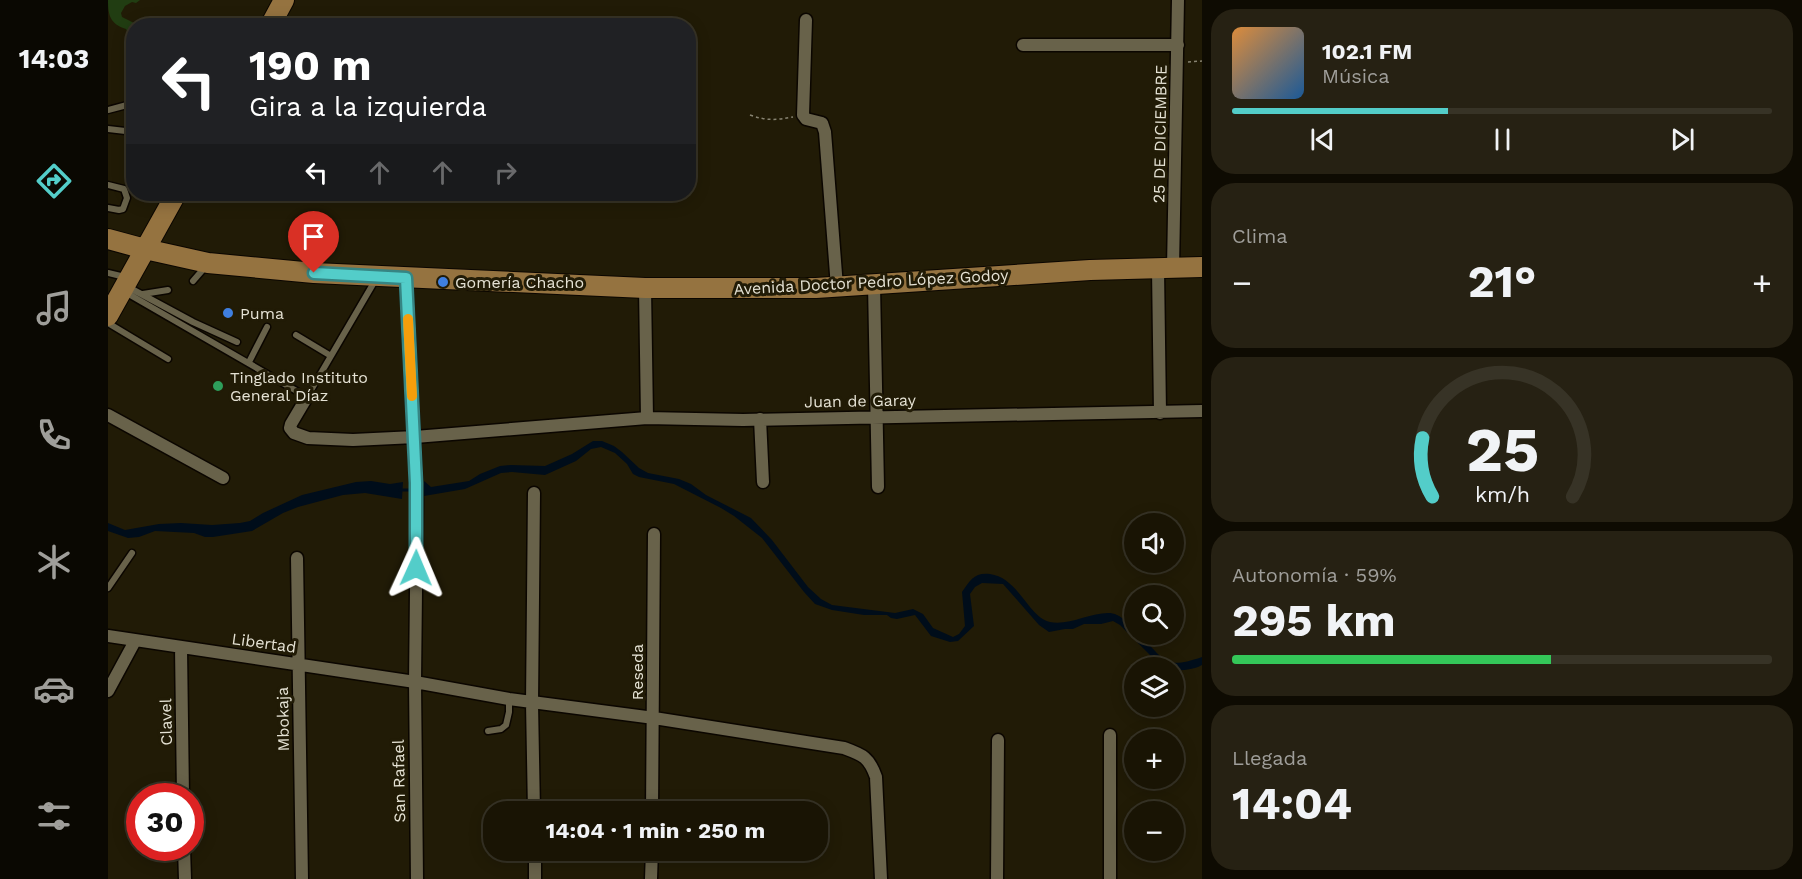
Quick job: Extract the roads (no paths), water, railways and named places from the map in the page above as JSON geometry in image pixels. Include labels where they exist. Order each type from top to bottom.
[{"type":"main road","points":[[274,18],[284,0]]},
{"type":"main road","points":[[108,316],[172,201]]},
{"type":"main road","name":"Avenida Doctor Pedro López Godoy","points":[[108,238],[208,263],[314,273],[645,288],[837,287],[1090,270],[1202,267]]},
{"type":"street","name":"25 DE DICIEMBRE","points":[[1160,413],[1165,269],[1178,62],[1178,0]]},
{"type":"street","points":[[806,20],[803,115],[806,119],[822,123],[825,132],[837,287]]},
{"type":"street","points":[[1023,45],[1178,45]]},
{"type":"street","name":"San Rafael","points":[[406,278],[417,500],[415,682],[417,879]]},
{"type":"street","points":[[874,285],[878,487]]},
{"type":"street","points":[[645,288],[647,418]]},
{"type":"street","name":"Juan de Garay","points":[[307,397],[291,424],[290,428],[294,433],[308,438],[353,440],[647,418],[706,420],[1202,411]]},
{"type":"street","points":[[108,415],[223,478]]},
{"type":"street","points":[[760,419],[763,482]]},
{"type":"street","points":[[534,493],[532,703],[534,801]]},
{"type":"street","name":"Reseda","points":[[652,801],[654,534]]},
{"type":"street","name":"Mbokaja","points":[[297,558],[302,879]]},
{"type":"street","name":"Libertad","points":[[108,636],[415,682],[532,703],[653,718],[844,748],[862,755],[871,764],[876,777],[881,879]]},
{"type":"street","points":[[108,691],[135,641]]},
{"type":"street","name":"Clavel","points":[[181,648],[183,783]]},
{"type":"street","points":[[1110,735],[1110,879]]},
{"type":"street","points":[[997,879],[998,740]]},
{"type":"street","points":[[184,861],[185,879]]},
{"type":"street","points":[[535,861],[535,879]]},
{"type":"street","points":[[651,879],[652,861]]},
{"type":"lane","points":[[108,110],[126,105]]},
{"type":"lane","points":[[108,129],[126,131]]},
{"type":"lane","points":[[108,185],[124,189],[126,195]]},
{"type":"lane","points":[[108,208],[123,209],[126,201]]},
{"type":"lane","points":[[193,281],[208,263]]},
{"type":"lane","points":[[108,273],[307,397],[378,276]]},
{"type":"lane","points":[[125,285],[193,322],[237,342]]},
{"type":"lane","points":[[143,294],[168,290]]},
{"type":"lane","points":[[108,323],[168,359]]},
{"type":"lane","points":[[249,362],[267,327]]},
{"type":"lane","points":[[296,335],[331,356]]},
{"type":"lane","points":[[108,588],[132,553]]},
{"type":"lane","points":[[488,730],[501,729],[506,725],[509,699]]},
{"type":"water","points":[[593,441],[602,441],[614,446],[648,473],[679,479],[691,484],[706,495],[751,518],[772,540],[808,587],[832,605],[895,613],[913,609],[923,614],[933,628],[953,637],[959,634],[965,626],[962,592],[973,578],[980,574],[990,574],[1009,582],[1042,619],[1058,623],[1110,613],[1124,620],[1124,629],[1113,621],[1084,624],[1073,629],[1049,632],[1039,625],[1003,584],[982,583],[975,587],[970,594],[974,626],[958,641],[950,642],[931,636],[915,615],[897,619],[887,615],[864,615],[832,610],[815,604],[762,538],[734,516],[674,484],[633,474],[627,464],[615,453],[601,447],[591,449],[576,461],[545,475],[501,473],[465,489],[424,496],[424,481],[431,487],[469,481],[500,466],[545,466],[572,454]]},
{"type":"water","points":[[371,481],[390,484],[403,482],[402,499],[365,493],[343,495],[298,507],[252,531],[213,537],[194,533],[155,531],[128,538],[108,531],[108,523],[125,530],[159,524],[240,523],[250,521],[302,495],[356,482]]},
{"type":"water","points":[[1140,645],[1149,645],[1161,657],[1152,657]]},
{"type":"water","points":[[1202,657],[1202,665],[1184,670],[1184,662]]},
{"type":"waterway","points":[[400,490],[414,490]]},
{"type":"place","name":"Gomería Chacho","points":[[443,282]]},
{"type":"place","name":"Puma","points":[[228,313]]},
{"type":"place","name":"Tinglado Instituto General Díaz","points":[[218,386]]}]
